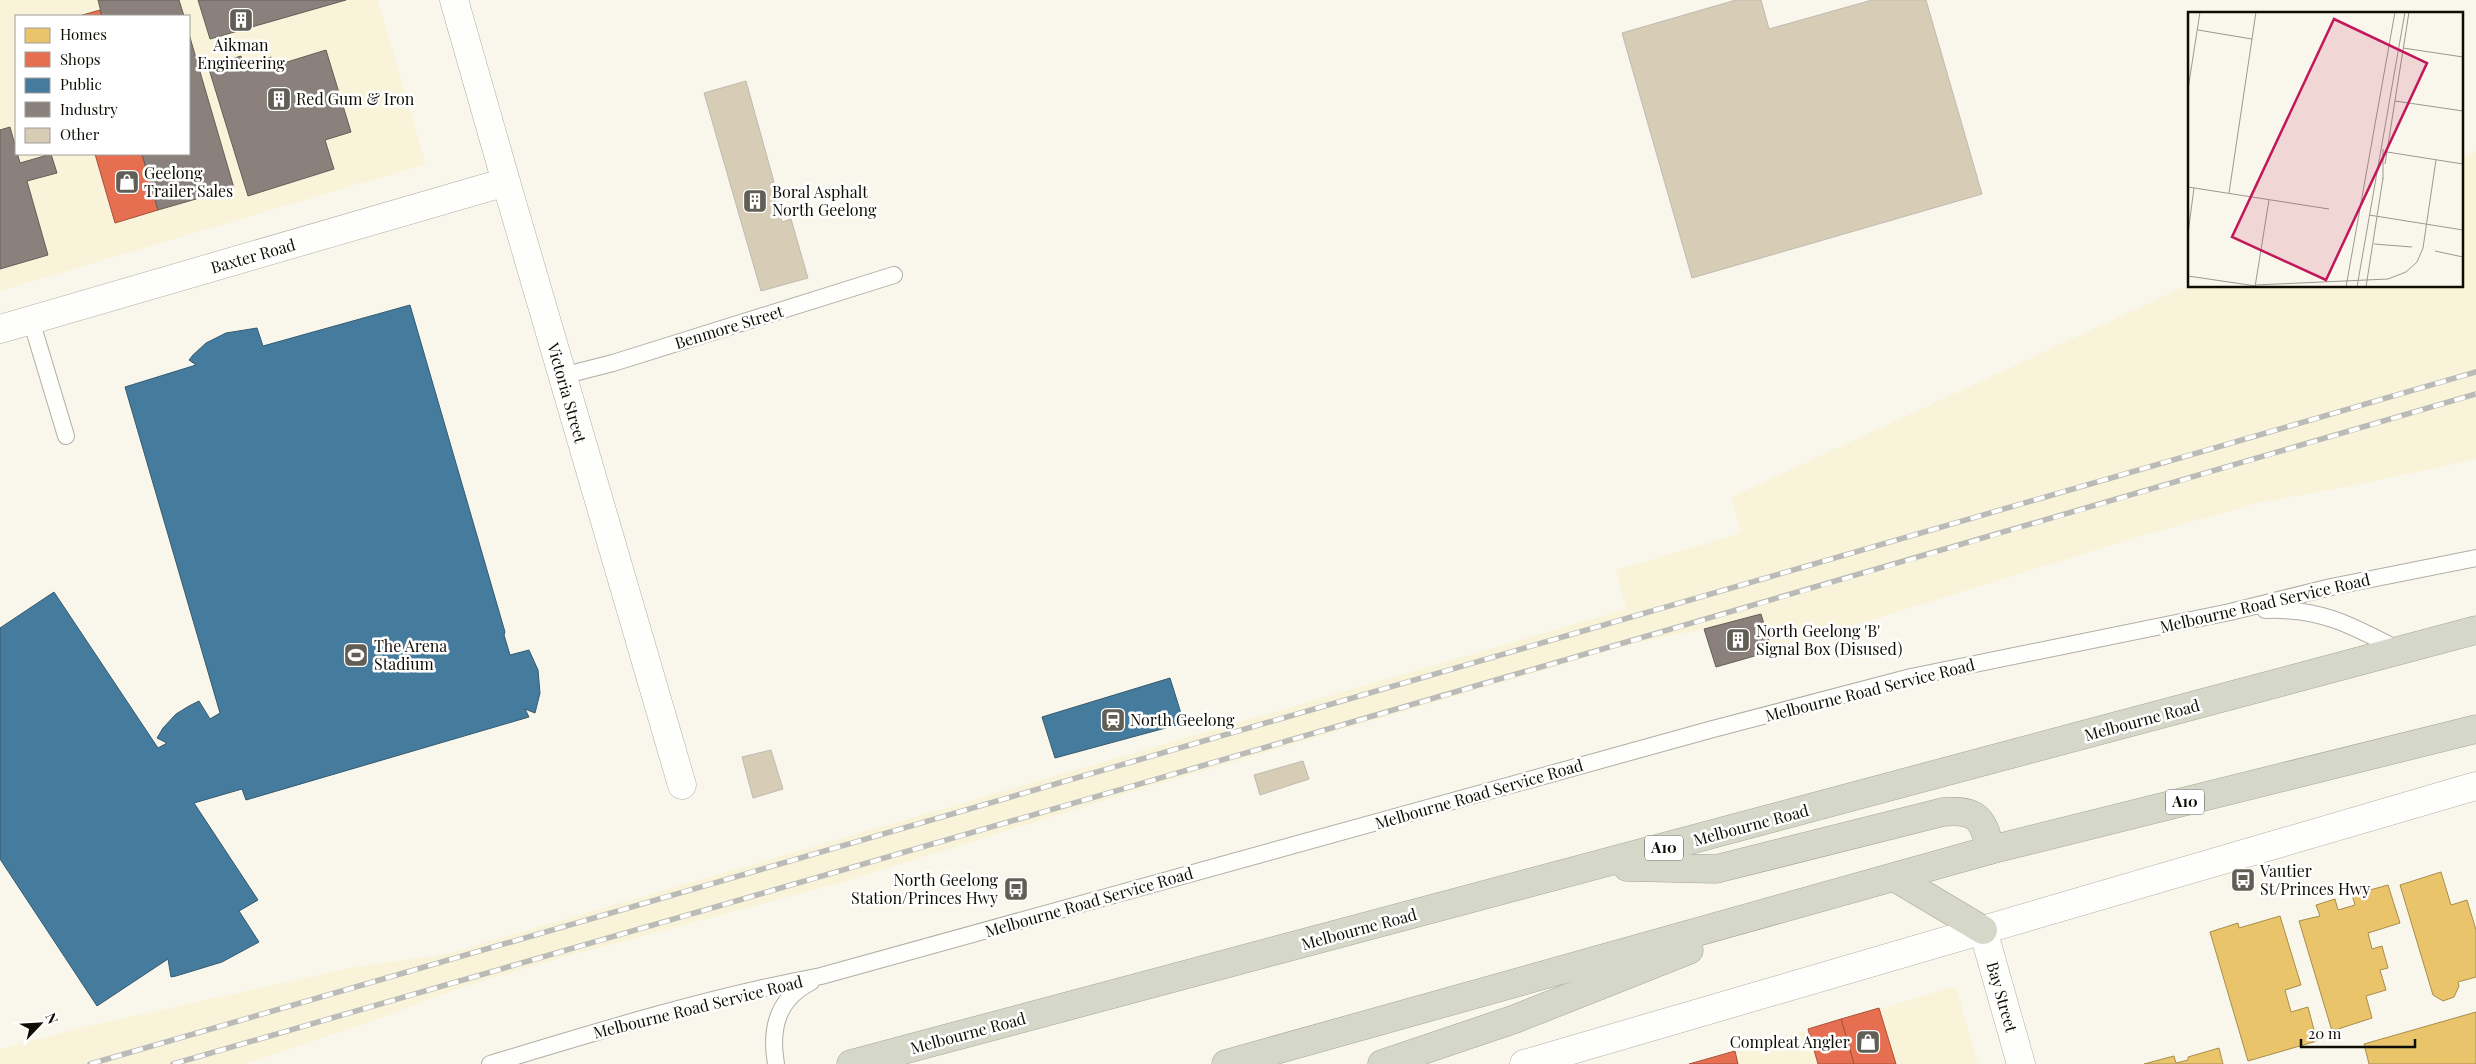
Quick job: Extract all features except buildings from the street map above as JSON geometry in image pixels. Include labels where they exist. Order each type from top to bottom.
[{"type":"highway","name":"Melbourne Road","points":[[851,1064],[2476,630]]},
{"type":"highway","name":"A10","points":[[1226,1064],[1990,850],[2476,729]]},
{"type":"highway","points":[[1595,866],[1716,869],[1955,811],[1966,812],[1980,820],[1990,850]]},
{"type":"highway","points":[[1894,877],[1983,930]]},
{"type":"highway","points":[[1382,1064],[1533,1012],[1815,899]]},
{"type":"street","name":"Victoria Street","points":[[454,0],[682,785]]},
{"type":"street","name":"Baxter Road","points":[[0,330],[506,182]]},
{"type":"street","points":[[1524,1064],[2476,786]]},
{"type":"street","name":"Bay Street","points":[[1983,930],[2021,1064]]},
{"type":"lane","name":"Benmore Street","points":[[562,376],[613,363],[894,275]]},
{"type":"lane","points":[[31,320],[66,436]]},
{"type":"lane","name":"Melbourne Road Service Road","points":[[490,1064],[689,1006],[771,985],[821,976],[1694,734],[1901,680],[2230,612],[2331,587],[2476,558]]},
{"type":"lane","points":[[2230,612],[2286,609],[2315,612],[2355,627],[2399,650]]},
{"type":"lane","points":[[776,1064],[773,1034],[780,1010],[795,992],[821,976]]},
{"type":"shaded area","points":[[0,0],[378,0],[426,164],[0,291]]},
{"type":"shaded area","points":[[2476,151],[2476,459],[2352,486],[2262,502],[2128,540],[1772,651],[1760,614],[1704,629],[1632,644],[1121,795],[840,883],[553,960],[465,986],[364,1024],[246,1064],[0,1064],[0,1049],[83,1027],[355,967],[446,954],[1626,609],[1616,570],[1741,533],[1731,497],[2188,285],[2188,288],[2464,288],[2464,156]]},
{"type":"shaded area","points":[[1956,986],[1978,1064],[1691,1064]]},
{"type":"railway","points":[[90,1064],[2476,372]]},
{"type":"railway","points":[[173,1064],[2476,394]]},
{"type":"place","name":"Aikman Engineering","points":[[241,20]]},
{"type":"place","name":"Red Gum & Iron","points":[[279,99]]},
{"type":"place","name":"Geelong Trailer Sales","points":[[127,182]]},
{"type":"place","name":"Boral Asphalt North Geelong","points":[[755,201]]},
{"type":"place","name":"North Geelong 'B' Signal Box (Disused)","points":[[1738,640]]},
{"type":"place","name":"The Arena Stadium","points":[[356,655]]},
{"type":"place","name":"North Geelong","points":[[1113,720]]},
{"type":"place","name":"Vautier St/Princes Hwy","points":[[2243,880]]},
{"type":"place","name":"North Geelong Station/Princes Hwy","points":[[1016,889]]},
{"type":"place","name":"Compleat Angler","points":[[1868,1042]]}]
